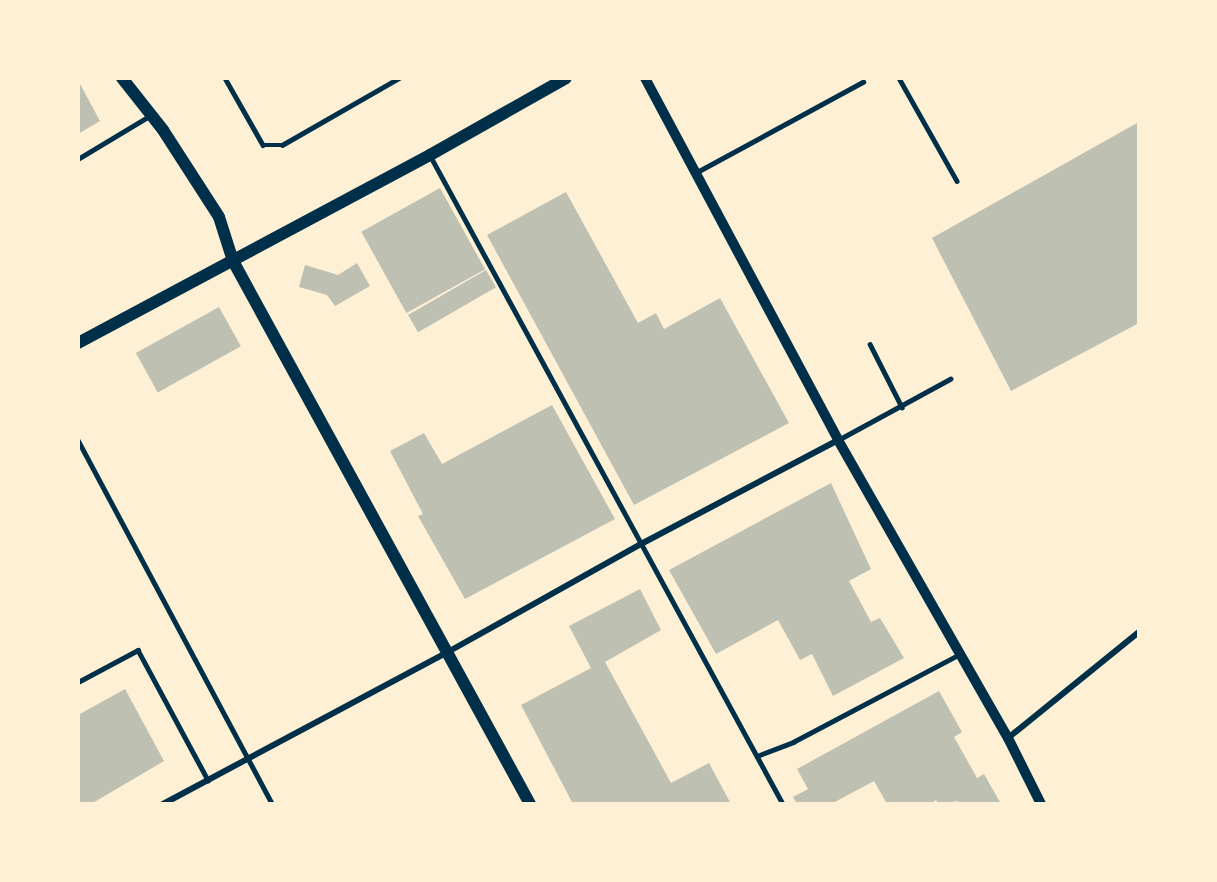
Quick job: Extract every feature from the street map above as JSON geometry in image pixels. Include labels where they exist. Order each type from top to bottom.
[{"type":"main road","points":[[122,78],[151,115],[219,217],[233,261],[530,804]]},
{"type":"main road","points":[[78,343],[430,155],[566,78]]},
{"type":"street","points":[[645,78],[838,440],[1008,738],[1041,804]]},
{"type":"street","points":[[163,804],[446,653],[641,544],[838,440]]},
{"type":"street","points":[[1008,738],[1139,632]]},
{"type":"lane","points":[[225,78],[262,146],[282,145],[399,78]]},
{"type":"lane","points":[[899,78],[957,182]]},
{"type":"lane","points":[[697,172],[863,82]]},
{"type":"lane","points":[[78,159],[151,115]]},
{"type":"lane","points":[[430,155],[782,802],[774,804]]},
{"type":"lane","points":[[870,344],[902,406]]},
{"type":"lane","points":[[838,440],[950,380]]},
{"type":"lane","points":[[78,440],[272,804]]},
{"type":"lane","points":[[78,682],[138,650],[208,780]]},
{"type":"lane","points":[[756,756],[793,742],[960,654]]},
{"type":"building","points":[[80,84],[100,121],[78,134],[78,85]]},
{"type":"building","points":[[1137,123],[1139,128],[1139,323],[1011,391],[932,238]]},
{"type":"building","points":[[440,188],[485,269],[406,313],[361,232]]},
{"type":"building","points":[[566,192],[638,323],[656,313],[664,329],[720,298],[789,423],[634,505],[487,235]]},
{"type":"building","points":[[357,263],[370,286],[335,306],[327,295],[299,287],[305,265],[338,275]]},
{"type":"building","points":[[486,270],[496,287],[418,332],[408,315]]},
{"type":"building","points":[[219,307],[241,346],[158,392],[136,353]]},
{"type":"building","points":[[552,405],[615,519],[465,599],[418,516],[423,514],[390,451],[424,433],[442,464]]},
{"type":"building","points":[[831,483],[871,569],[849,581],[871,622],[880,618],[904,658],[833,696],[812,654],[800,660],[778,620],[716,654],[669,570]]},
{"type":"building","points":[[640,589],[661,630],[605,662],[671,783],[709,763],[731,804],[573,804],[521,705],[591,668],[569,626]]},
{"type":"building","points":[[125,689],[164,761],[91,804],[78,804],[78,715]]},
{"type":"building","points":[[939,691],[962,732],[954,737],[977,778],[984,774],[1001,804],[959,804],[958,801],[938,804],[936,800],[930,804],[887,804],[874,781],[831,804],[797,804],[793,797],[808,789],[797,769]]}]
